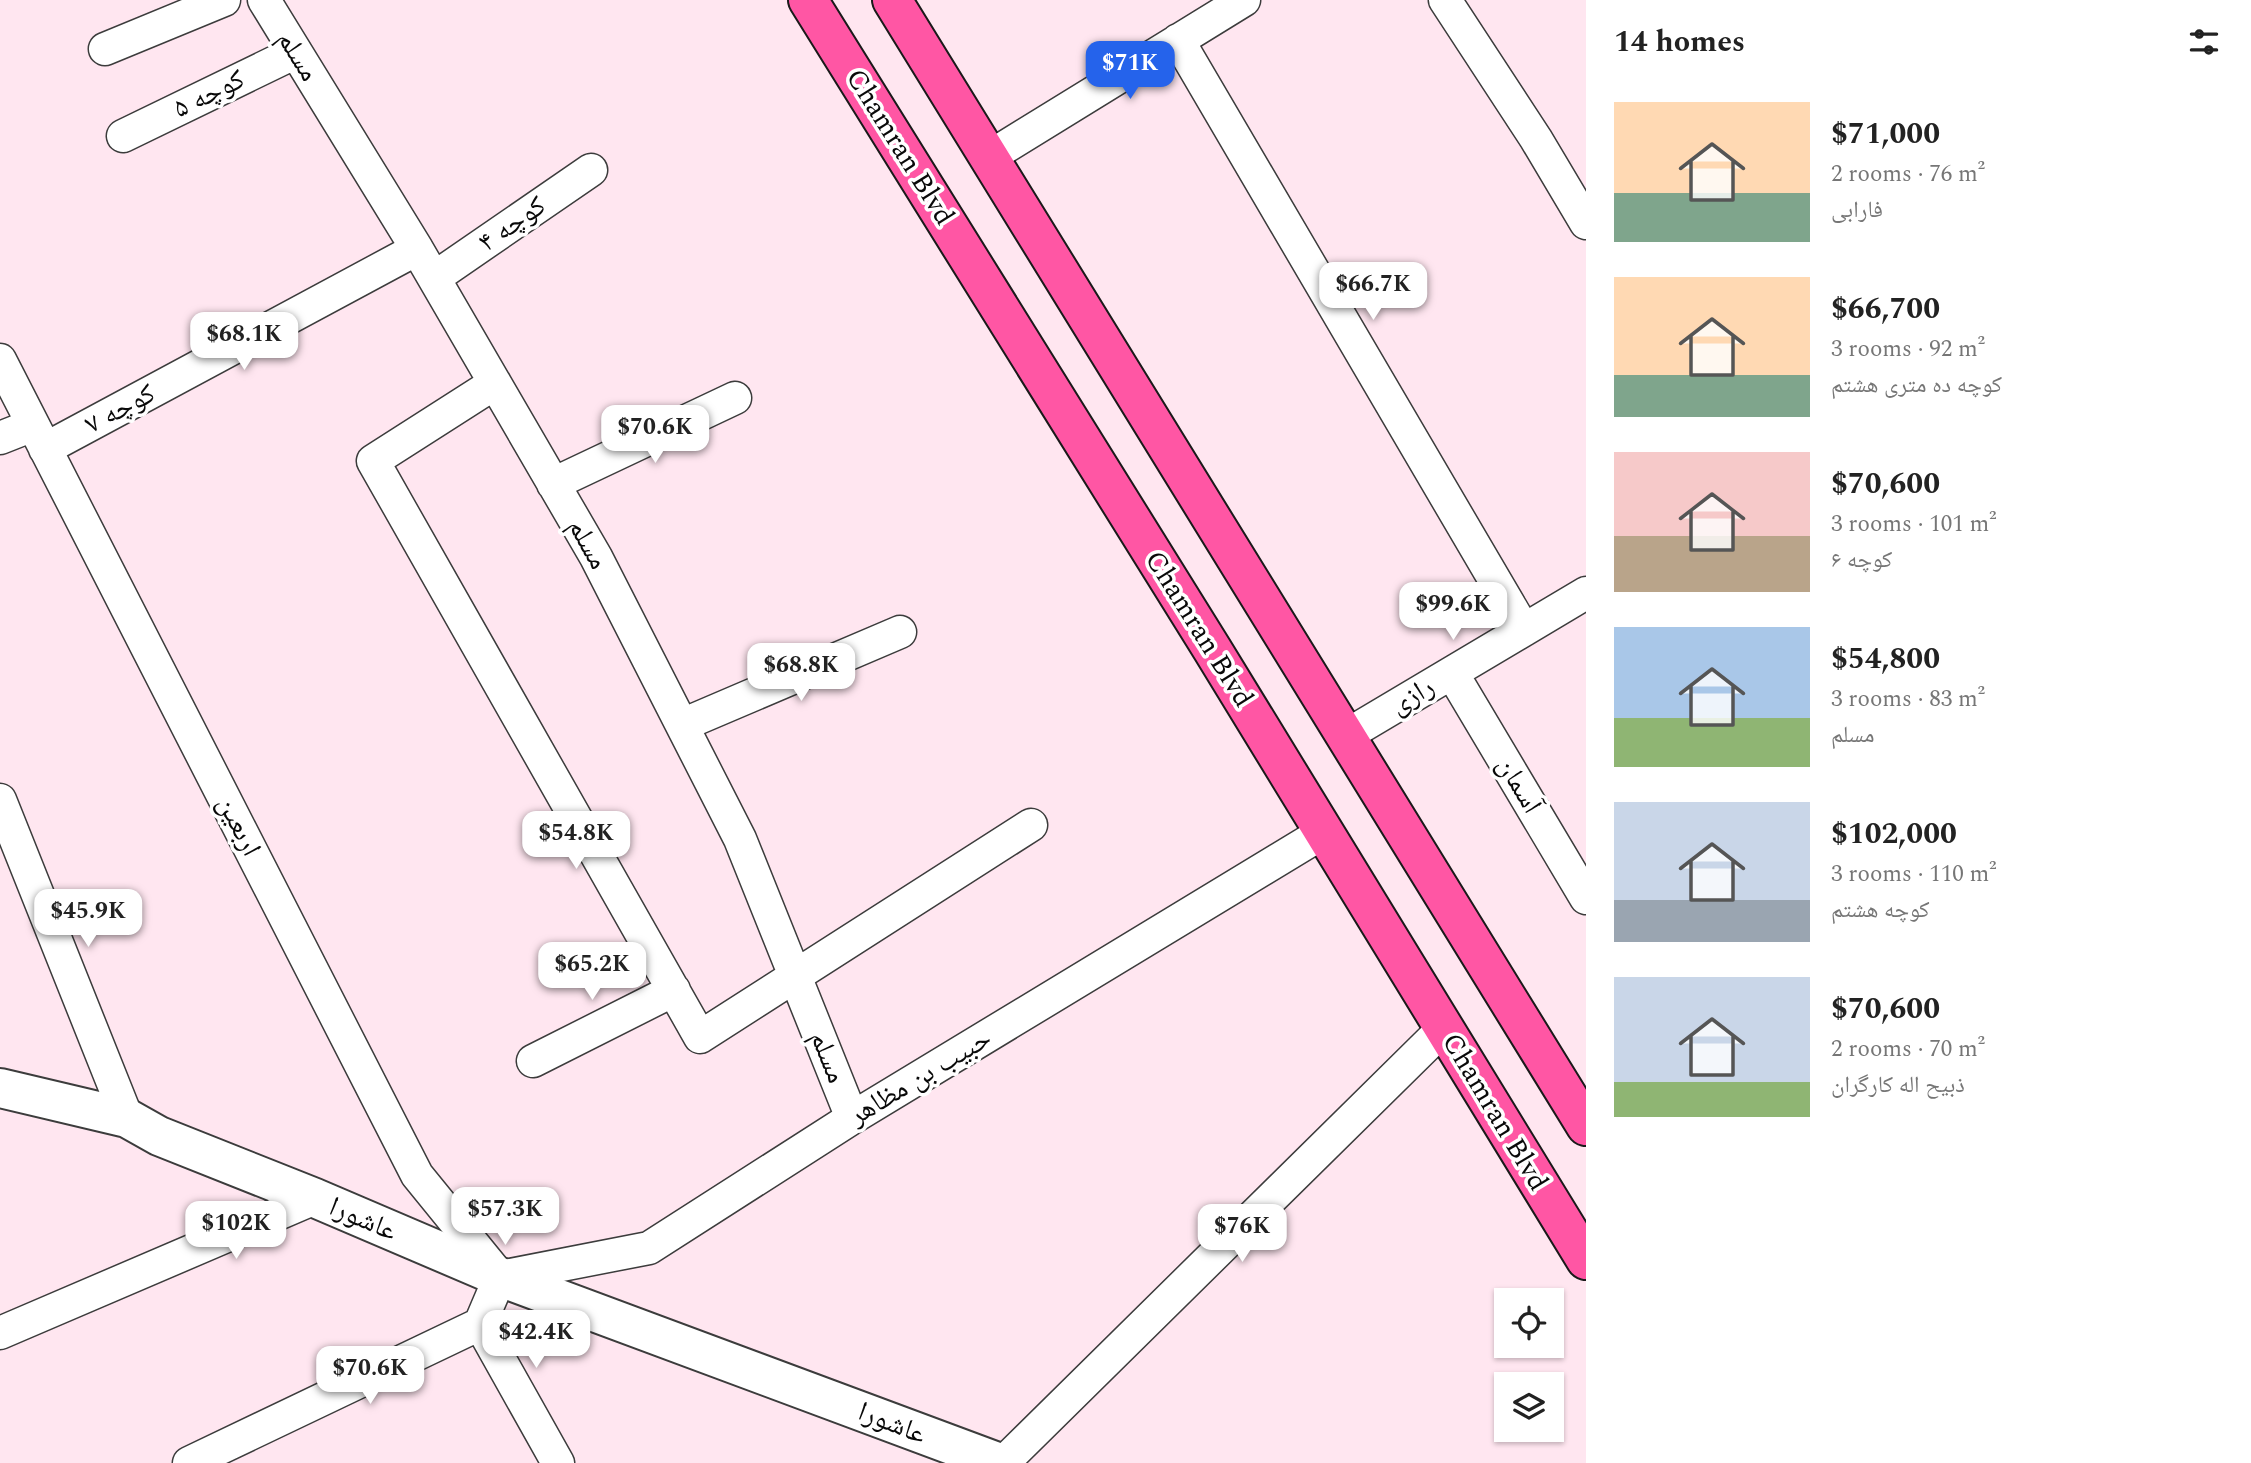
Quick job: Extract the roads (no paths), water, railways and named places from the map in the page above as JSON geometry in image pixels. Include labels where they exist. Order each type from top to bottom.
[{"type":"main road","name":"Chamran Blvd","points":[[808,0],[1586,1260]]},
{"type":"main road","points":[[892,0],[1586,1126]]},
{"type":"street","points":[[105,49],[224,0]]},
{"type":"street","name":"مسلم","points":[[264,0],[417,249],[596,557],[740,839],[852,1118]]},
{"type":"street","points":[[989,157],[1244,0]]},
{"type":"street","points":[[1445,0],[1536,139],[1586,223]]},
{"type":"street","points":[[1178,40],[1524,630]]},
{"type":"street","name":"کوچه ۵","points":[[123,136],[296,52]]},
{"type":"street","name":"کوچه ۴","points":[[434,278],[591,170]]},
{"type":"street","name":"کوچه ۷","points":[[0,438],[39,437],[417,249]]},
{"type":"street","name":"اربعین","points":[[0,360],[417,1175],[500,1277]]},
{"type":"street","points":[[495,383],[373,461],[700,1037],[1031,825]]},
{"type":"street","points":[[553,484],[735,398]]},
{"type":"street","name":"رازی","points":[[1347,736],[1586,593]]},
{"type":"street","points":[[682,725],[900,632]]},
{"type":"street","name":"آسمان","points":[[1452,673],[1586,898]]},
{"type":"street","points":[[0,800],[127,1118]]},
{"type":"street","name":"حبیب بن مظاهر","points":[[500,1277],[649,1248],[852,1118],[1324,832]]},
{"type":"street","points":[[533,1061],[674,990]]},
{"type":"street","points":[[1001,1463],[1444,1028]]},
{"type":"street","name":"عاشورا","points":[[0,1088],[127,1118],[159,1136],[315,1198],[500,1277],[1001,1463]]},
{"type":"street","points":[[0,1333],[315,1198]]},
{"type":"street","points":[[189,1463],[480,1324],[500,1277]]},
{"type":"street","points":[[480,1324],[558,1463]]}]
